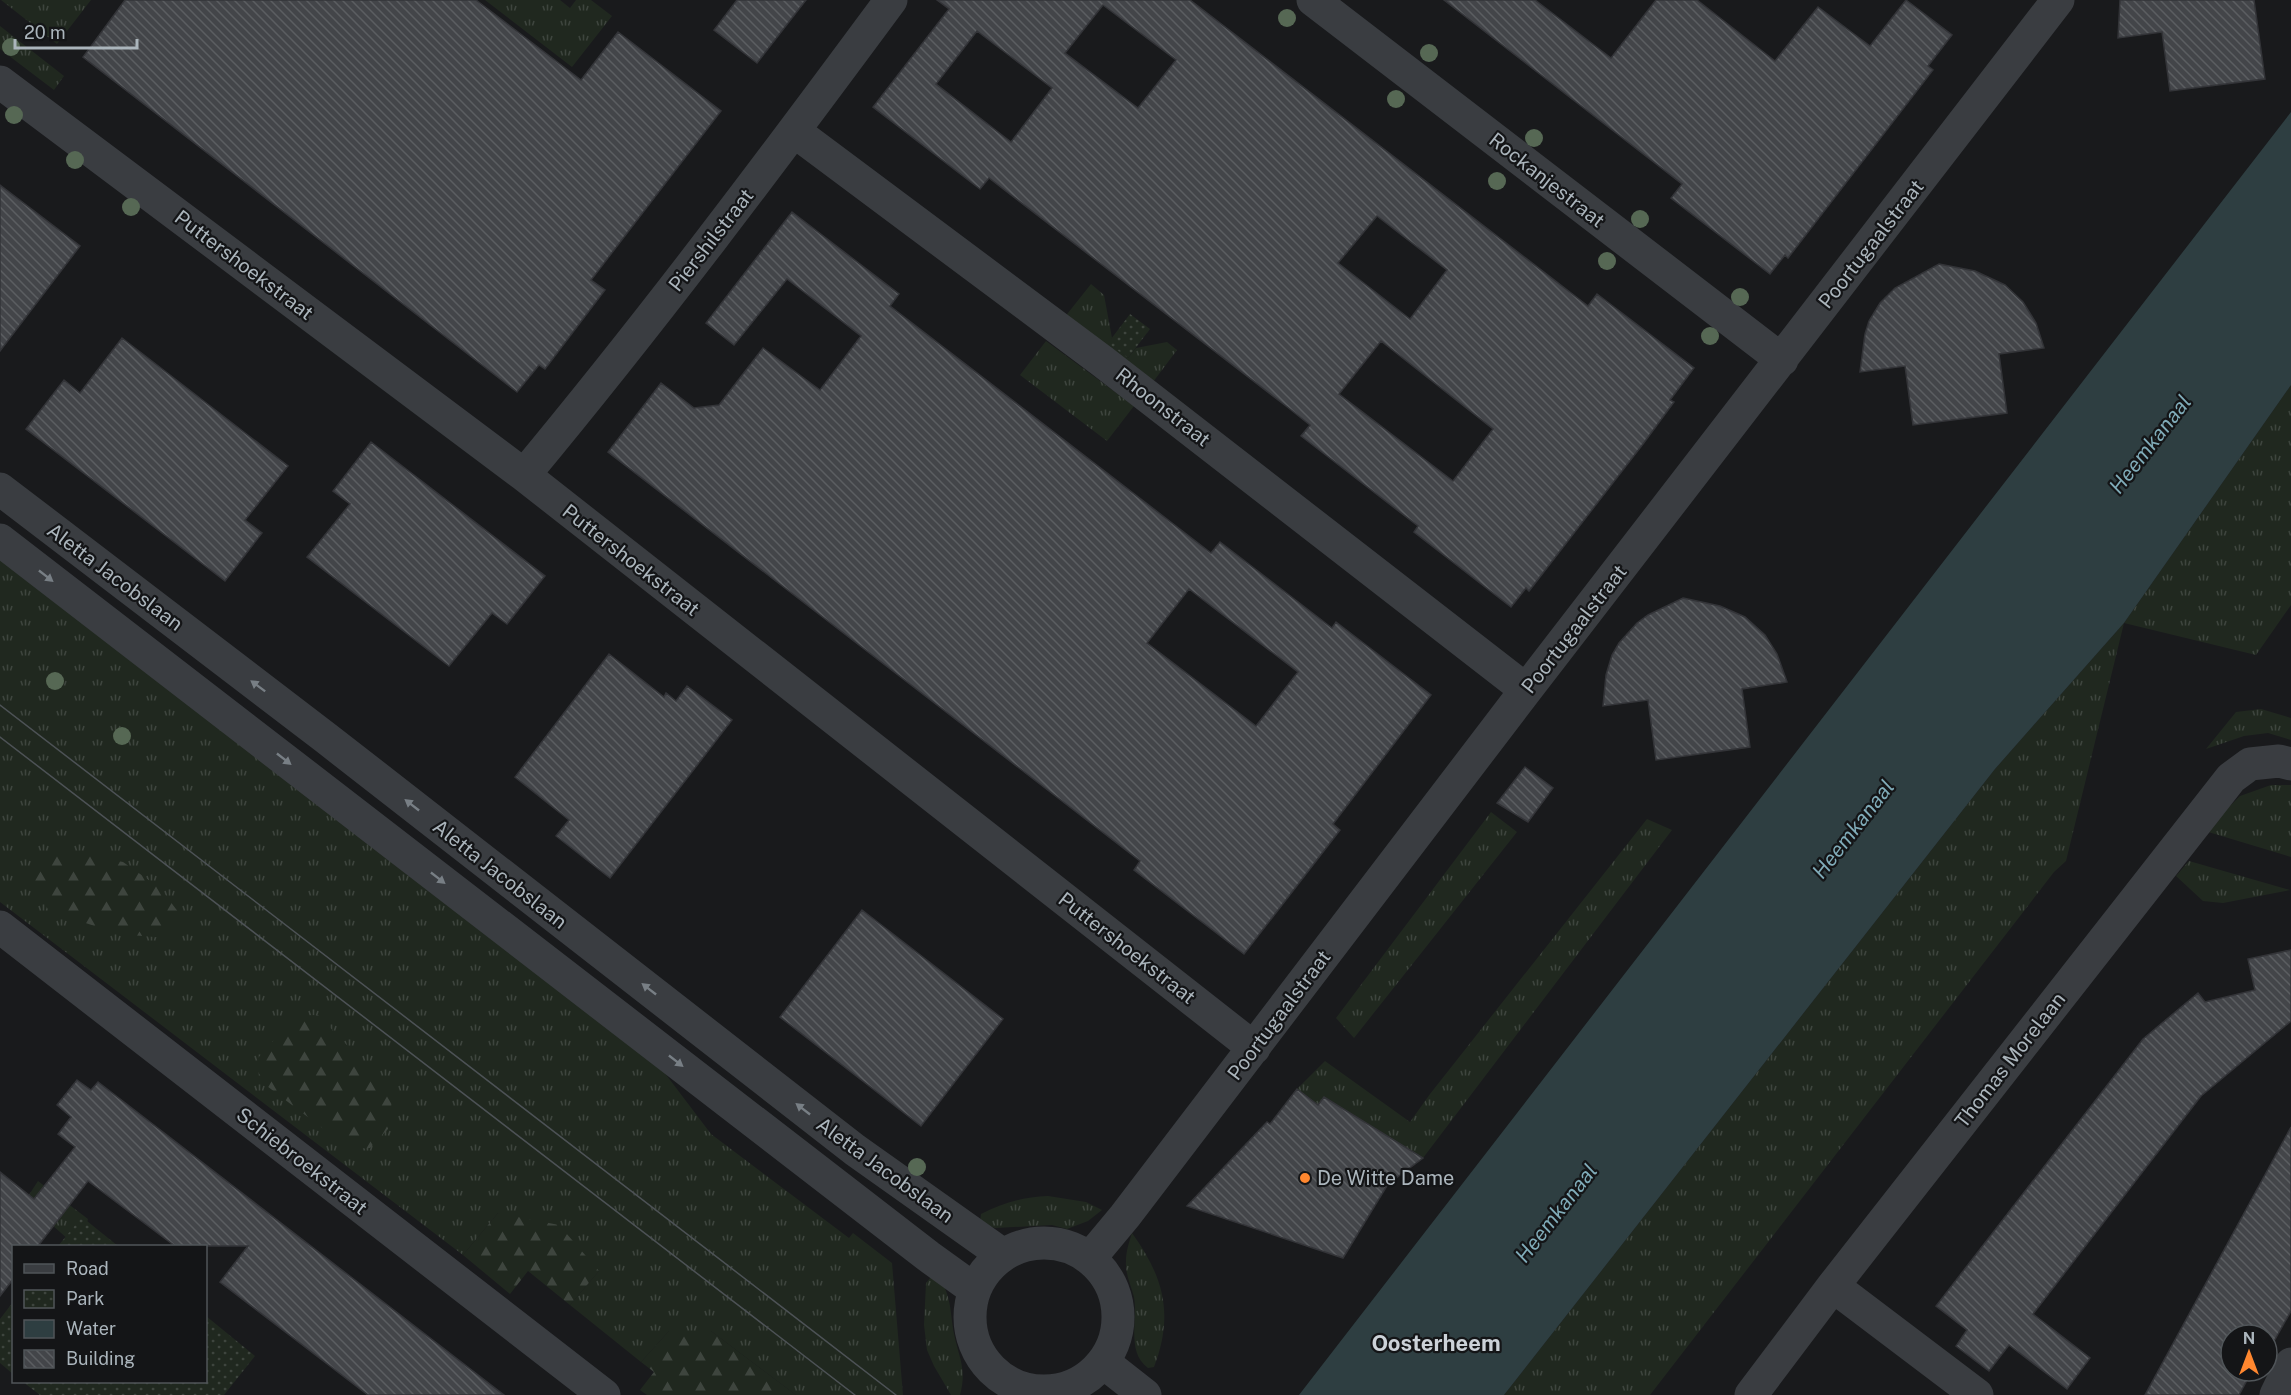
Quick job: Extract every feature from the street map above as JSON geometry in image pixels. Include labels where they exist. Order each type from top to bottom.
[{"type":"street","name":"Piershilstraat","points":[[524,475],[645,324],[794,131],[891,0]]},
{"type":"street","name":"Rockanjestraat","points":[[1313,0],[1782,360]]},
{"type":"street","name":"Poortugaalstraat","points":[[1090,1258],[1125,1216],[1526,690],[1782,360],[2046,4]]},
{"type":"street","name":"Puttershoekstraat","points":[[0,82],[524,475],[1254,1048]]},
{"type":"street","name":"Rhoonstraat","points":[[794,131],[1112,368],[1526,690]]},
{"type":"street","name":"Aletta Jacobslaan","points":[[0,489],[326,738],[855,1150],[1003,1255]]},
{"type":"street","name":"Aletta Jacobslaan","points":[[0,540],[975,1290]]},
{"type":"street","name":"Thomas Morelaan","points":[[1752,1395],[1833,1286],[2230,778],[2250,764],[2279,761],[2291,764]]},
{"type":"street","name":"Schiebroekstraat","points":[[0,927],[604,1395]]},
{"type":"street","points":[[1047,1243],[1069,1247],[1090,1258],[1103,1272],[1113,1289],[1118,1308],[1118,1327],[1113,1346],[1103,1362],[1077,1383],[1061,1389],[1045,1391],[1012,1384],[990,1385],[985,1362],[975,1346],[970,1327],[970,1308],[975,1290],[986,1270],[1003,1255],[1024,1246],[1047,1243]]},
{"type":"street","points":[[1833,1286],[1977,1395]]},
{"type":"street","points":[[1103,1362],[1145,1395]]},
{"type":"street","points":[[2276,1395],[2291,1364]]},
{"type":"green space","points":[[1,0],[91,0],[57,44]]},
{"type":"green space","points":[[485,0],[560,0],[570,8],[576,0],[591,0],[612,16],[572,67]]},
{"type":"green space","points":[[0,26],[64,76],[54,90],[0,49]]},
{"type":"green space","points":[[1091,284],[1104,295],[1112,338],[1109,343],[1128,358],[1136,348],[1167,342],[1177,350],[1150,386],[1064,318]]},
{"type":"green space","points":[[1130,314],[1150,329],[1128,358],[1108,343]]},
{"type":"green space","points":[[1046,341],[1134,406],[1107,441],[1020,375]]},
{"type":"green space","points":[[2291,385],[2291,605],[2256,655],[2124,623]]},
{"type":"green space","points":[[0,559],[664,1072],[711,1134],[849,1238],[853,1233],[892,1263],[903,1395],[796,1395],[711,1331],[669,1331],[641,1362],[570,1305],[599,1271],[498,1213],[463,1255],[0,902]]},
{"type":"green space","points":[[2124,623],[2066,861],[2054,872],[1650,1395],[1504,1395],[1995,769]]},
{"type":"green space","points":[[2261,709],[2291,718],[2291,740],[2268,733],[2244,736],[2206,749],[2236,712]]},
{"type":"green space","points":[[2271,785],[2291,785],[2291,857],[2205,831],[2240,796]]},
{"type":"green space","points":[[1491,812],[1517,832],[1354,1038],[1336,1018]]},
{"type":"green space","points":[[1647,819],[1672,830],[1423,1158],[1325,1097],[1318,1105],[1297,1089],[1325,1061],[1410,1122]]},
{"type":"green space","points":[[70,851],[123,862],[160,888],[182,917],[166,938],[119,934],[49,911],[32,883],[40,859]]},
{"type":"green space","points":[[2189,861],[2290,890],[2223,903],[2203,901],[2176,876]]},
{"type":"green space","points":[[318,1015],[393,1093],[388,1129],[370,1148],[350,1149],[259,1080],[258,1058],[295,1016]]},
{"type":"green space","points":[[38,1181],[88,1219],[83,1239],[69,1240],[25,1201]]},
{"type":"green space","points":[[1048,1196],[1086,1202],[1102,1210],[1088,1221],[1067,1229],[1052,1225],[995,1228],[980,1222],[981,1214],[997,1207],[1022,1199]]},
{"type":"green space","points":[[498,1213],[559,1225],[599,1271],[570,1305],[528,1271],[510,1294],[463,1255]]},
{"type":"green space","points":[[82,1217],[117,1245],[59,1245]]},
{"type":"green space","points":[[1132,1233],[1152,1265],[1162,1297],[1164,1313],[1164,1330],[1160,1348],[1154,1367],[1148,1368],[1141,1361],[1135,1345],[1134,1297],[1126,1266]]},
{"type":"green space","points":[[931,1277],[941,1279],[949,1300],[963,1378],[960,1395],[951,1395],[927,1350],[924,1325],[926,1283]]},
{"type":"green space","points":[[12,1303],[12,1373],[0,1363],[0,1319]]},
{"type":"green space","points":[[207,1317],[255,1356],[224,1395],[40,1395],[24,1383],[207,1383]]},
{"type":"green space","points":[[669,1331],[711,1331],[796,1395],[647,1395],[640,1390],[654,1372],[641,1362]]},
{"type":"water","name":"Heemkanaal","points":[[2291,112],[2291,385],[2124,623],[1995,769],[1504,1395],[1299,1395]]},
{"type":"building","points":[[125,0],[476,0],[581,80],[618,32],[721,111],[591,280],[605,290],[545,369],[539,365],[517,392],[83,57]]},
{"type":"building","points":[[737,0],[806,0],[757,63],[714,30]]},
{"type":"building","points":[[937,0],[1190,0],[1588,306],[1597,294],[1694,368],[1670,400],[1674,402],[1643,444],[1529,591],[1526,588],[1511,607],[1414,532],[1418,526],[1301,436],[1310,425],[1286,406],[989,178],[980,189],[873,107],[949,9]],"holes":[[[1103,5],[1176,60],[1138,108],[1065,53]],[[977,31],[1052,88],[1011,142],[936,84]],[[1377,216],[1447,270],[1410,319],[1338,263]],[[1381,341],[1493,429],[1453,481],[1339,394]]]},
{"type":"building","points":[[1444,0],[1535,0],[1611,58],[1656,0],[1697,0],[1775,61],[1818,7],[1870,46],[1906,0],[1952,35],[1928,66],[1933,70],[1788,258],[1785,255],[1770,274],[1671,198],[1682,184]]},
{"type":"building","points":[[2120,0],[2254,0],[2265,79],[2170,91],[2162,32],[2118,38]]},
{"type":"building","points":[[0,185],[80,246],[0,351]]},
{"type":"building","points":[[792,212],[899,294],[890,306],[1211,553],[1220,542],[1332,628],[1336,622],[1431,695],[1333,824],[1340,830],[1244,954],[1134,870],[1140,861],[608,452],[661,383],[694,408],[719,405],[763,348],[820,390],[861,336],[787,279],[734,345],[706,323]],"holes":[[[1189,589],[1298,672],[1256,726],[1147,643]]]},
{"type":"building","points":[[1939,264],[1975,271],[2005,285],[2023,302],[2036,323],[2044,348],[1999,354],[2007,413],[1913,425],[1905,366],[1860,372],[1865,334],[1869,321],[1880,303],[1895,288]]},
{"type":"building","points":[[122,338],[288,466],[245,520],[262,533],[225,581],[26,429],[64,380],[80,393]]},
{"type":"building","points":[[371,442],[545,576],[507,624],[492,613],[449,666],[307,557],[350,504],[333,491]]},
{"type":"building","points":[[1683,598],[1720,606],[1745,617],[1765,635],[1777,654],[1787,682],[1742,689],[1750,747],[1656,760],[1648,700],[1603,706],[1606,675],[1612,655],[1619,643],[1637,623]]},
{"type":"building","points":[[609,654],[664,697],[666,693],[676,701],[687,686],[732,720],[610,878],[556,836],[569,820],[515,777]]},
{"type":"building","points":[[1525,767],[1553,788],[1528,822],[1497,803]]},
{"type":"building","points":[[862,910],[1003,1019],[921,1126],[780,1017]]},
{"type":"building","points":[[2291,950],[2291,1021],[2201,1096],[2033,1314],[2090,1358],[2067,1389],[2009,1345],[1989,1371],[1956,1346],[1967,1330],[1936,1306],[2143,1039],[2198,993],[2205,1002],[2255,990],[2248,959]]},
{"type":"building","points":[[77,1080],[91,1090],[98,1082],[504,1395],[368,1395],[220,1282],[248,1246],[174,1245],[88,1181],[39,1245],[12,1245],[12,1281],[0,1296],[0,1172],[34,1199],[75,1147],[58,1134],[71,1117],[57,1105]]},
{"type":"building","name":"De Witte Dame","points":[[1297,1089],[1318,1105],[1324,1097],[1423,1158],[1388,1184],[1343,1258],[1187,1206],[1267,1122],[1270,1124]]},
{"type":"building","points":[[2291,1127],[2291,1311],[2279,1332],[2279,1323],[2219,1323],[2219,1383],[2246,1383],[2239,1395],[2145,1395]]},
{"type":"tram line","points":[[0,705],[896,1395]]},
{"type":"tram line","points":[[0,737],[855,1395]]},
{"type":"place","name":"De Witte Dame","points":[[1305,1178]]},
{"type":"district","name":"Oosterheem","points":[[1436,1343]]}]
